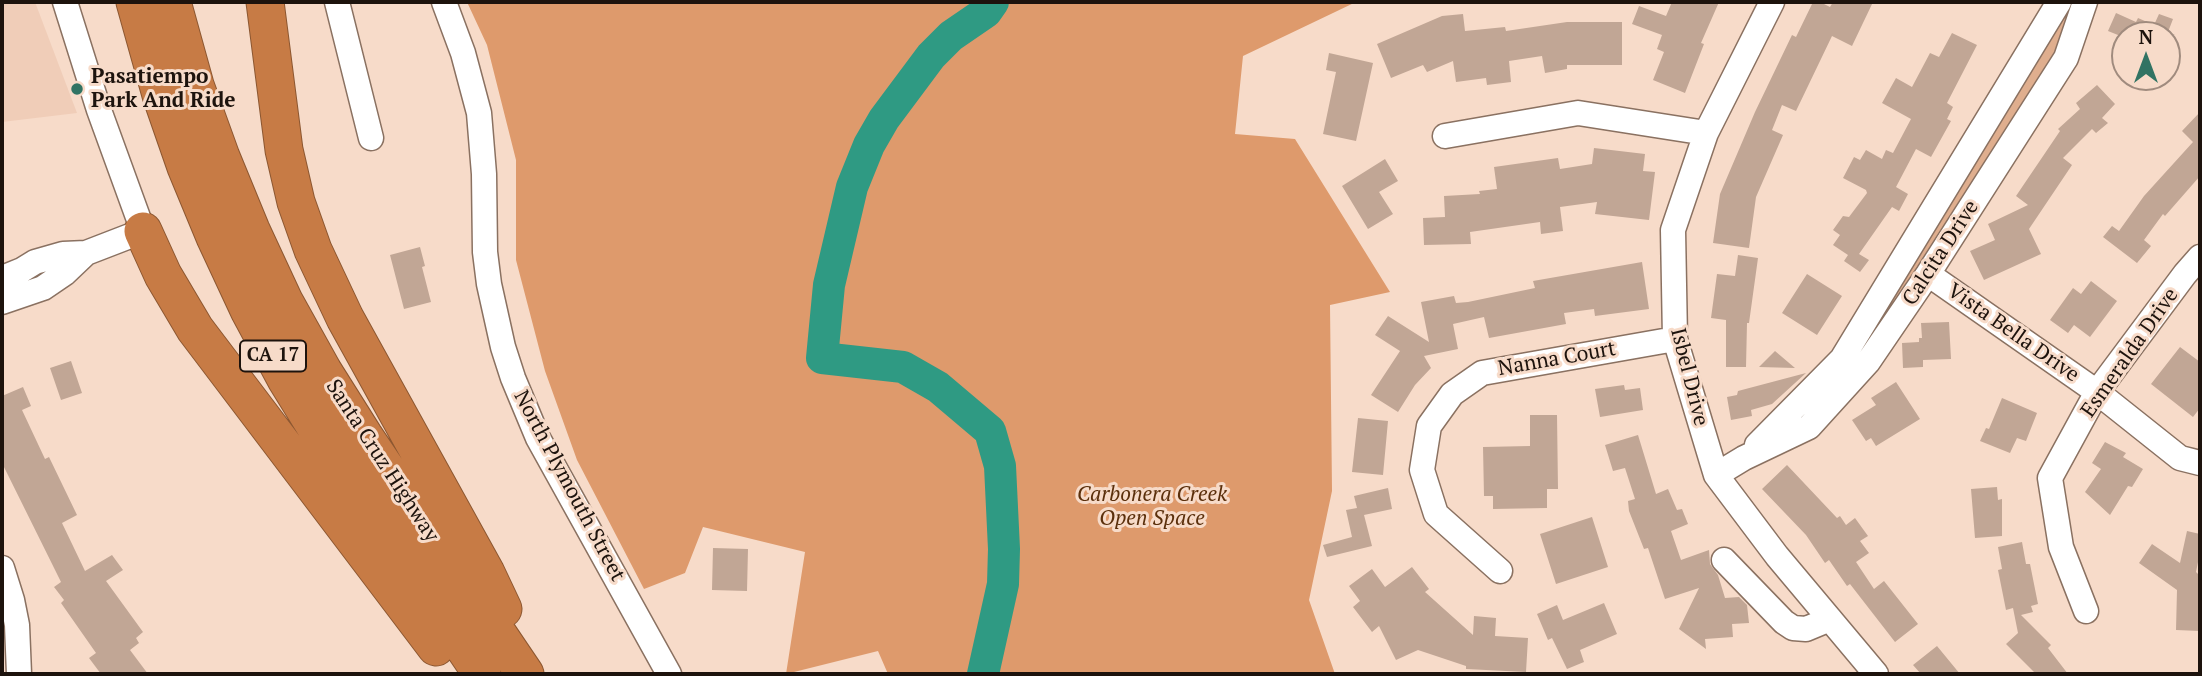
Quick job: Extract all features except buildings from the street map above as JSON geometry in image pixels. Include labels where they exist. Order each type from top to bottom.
[{"type":"highway","name":"Santa Cruz Highway","points":[[135,2],[161,95],[186,167],[249,310],[286,379],[326,444],[482,674]]},
{"type":"highway","name":"Santa Cruz Highway","points":[[172,2],[195,85],[221,158],[284,301],[323,371],[364,436],[527,674]]},
{"type":"highway","points":[[265,2],[284,150],[296,202],[313,250],[345,318],[486,573],[527,674]]},
{"type":"highway","points":[[143,231],[172,293],[209,349],[403,607],[457,674]]},
{"type":"street","points":[[2,266],[63,254],[86,253],[143,231],[99,110],[65,2]]},
{"type":"street","points":[[337,2],[371,138]]},
{"type":"street","name":"North Plymouth Street","points":[[444,2],[463,52],[479,113],[488,273],[495,316],[513,378],[538,438],[669,674]]},
{"type":"street","name":"Isbel Drive","points":[[1772,2],[1706,133],[1673,230],[1675,339],[1716,475],[1777,556],[1876,674]]},
{"type":"street","name":"Calcita Drive","points":[[1744,458],[1842,359],[2059,2]]},
{"type":"street","name":"Calcita Drive","points":[[1716,475],[1744,458],[1808,427],[1868,362],[1928,274],[2066,58],[2085,2]]},
{"type":"street","points":[[1445,135],[1578,113],[1706,133]]},
{"type":"street","points":[[2,302],[43,288],[65,273],[86,253]]},
{"type":"street","name":"Esmeralda Drive","points":[[2086,611],[2061,547],[2050,478],[2097,392],[2200,257]]},
{"type":"street","points":[[2,278],[35,261]]},
{"type":"street","name":"Vista Bella Drive","points":[[1928,274],[2097,392],[2180,458],[2200,463]]},
{"type":"street","name":"Nanna Court","points":[[1500,571],[1436,514],[1422,470],[1429,426],[1452,394],[1482,373],[1675,339]]},
{"type":"street","points":[[1724,560],[1793,628],[1806,629],[1830,619]]},
{"type":"street","points":[[2,568],[17,625],[19,674]]},
{"type":"shaded area","points":[[2,2],[35,2],[77,113],[2,122]]},
{"type":"shaded area","points":[[2065,2],[2077,2],[2060,53],[1862,354],[1854,349],[1945,215],[1969,166],[2012,103],[2047,44]]},
{"type":"green space","name":"Carbonera Creek Open Space","points":[[467,2],[1356,2],[1243,56],[1235,134],[1295,139],[1390,292],[1330,305],[1332,491],[1309,600],[1335,674],[888,674],[878,651],[786,674],[805,552],[703,527],[685,573],[644,589],[577,460],[545,371],[516,260],[516,160],[487,45]]},
{"type":"waterway","points":[[983,674],[1003,584],[1000,466],[990,431],[938,387],[903,367],[822,358],[829,285],[852,187],[869,145],[884,119],[931,56],[951,36],[986,12],[993,2]]},
{"type":"place","name":"Pasatiempo Park And Ride","points":[[77,89]]}]
